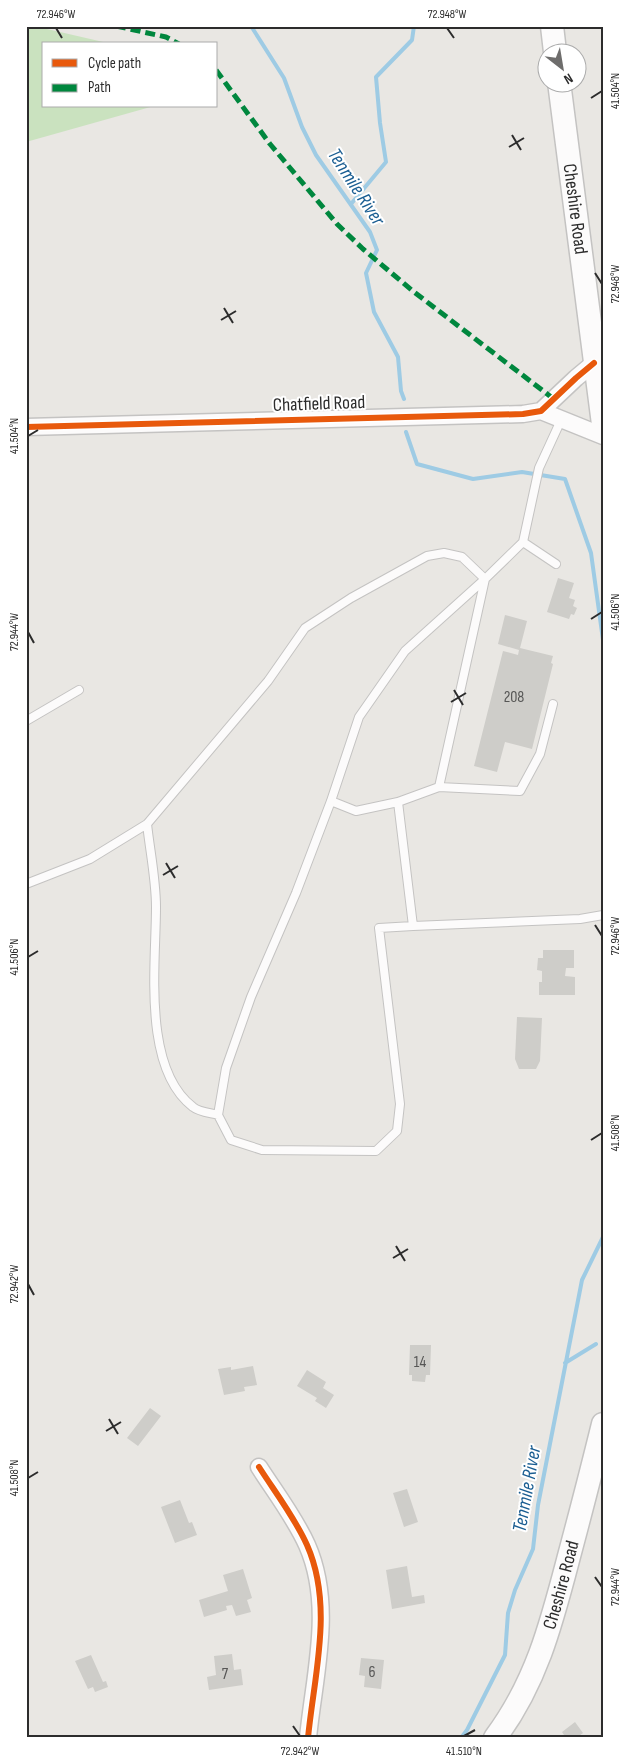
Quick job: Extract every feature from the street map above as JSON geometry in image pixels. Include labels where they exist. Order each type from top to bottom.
[{"type":"main road","points":[[552,26],[554,42]]},
{"type":"main road","name":"Cheshire Road","points":[[560,92],[603,424]]},
{"type":"main road","name":"Cheshire Road","points":[[495,1738],[523,1692],[542,1654],[603,1424]]},
{"type":"street","points":[[541,411],[594,363]]},
{"type":"street","name":"Chatfield Road","points":[[26,427],[503,415],[541,411],[603,436]]},
{"type":"street","points":[[259,1467],[296,1524],[307,1546],[318,1582],[321,1617],[308,1738]]},
{"type":"lane","points":[[562,418],[539,468],[524,542],[405,651],[359,717],[331,801],[296,893],[251,997],[226,1068],[218,1115],[231,1140],[262,1150],[376,1151],[397,1131],[400,1104],[380,928],[580,919],[603,915]]},
{"type":"lane","points":[[524,542],[556,564]]},
{"type":"lane","points":[[26,884],[90,859],[147,824],[268,681],[305,628],[351,598],[427,556],[444,553],[462,557],[485,579]]},
{"type":"lane","points":[[439,787],[485,579]]},
{"type":"lane","points":[[26,721],[79,690]]},
{"type":"lane","points":[[331,801],[356,811],[398,802],[439,787],[520,791],[540,754],[553,704]]},
{"type":"lane","points":[[398,802],[413,926]]},
{"type":"lane","points":[[147,824],[156,904],[155,1010],[160,1054],[175,1089],[194,1108],[218,1115]]},
{"type":"green space","points":[[26,26],[34,26],[103,42],[42,42],[42,108],[147,108],[26,142]]},
{"type":"building","points":[[558,578],[574,583],[569,598],[575,600],[573,606],[577,608],[574,615],[571,614],[569,619],[547,612]]},
{"type":"building","points":[[505,615],[527,621],[520,648],[553,656],[551,663],[553,664],[532,749],[505,742],[497,772],[474,766],[503,651],[518,655],[519,650],[498,644]]},
{"type":"building","points":[[543,950],[574,950],[574,968],[566,968],[565,976],[575,977],[575,995],[539,995],[539,982],[542,982],[542,971],[537,970],[538,958],[543,958]]},
{"type":"building","points":[[517,1017],[542,1018],[540,1061],[536,1069],[519,1069],[515,1059]]},
{"type":"building","points":[[410,1345],[431,1345],[430,1375],[426,1375],[425,1382],[412,1381],[412,1375],[409,1375]]},
{"type":"building","points":[[253,1366],[257,1385],[244,1387],[245,1391],[224,1395],[218,1369],[231,1367],[231,1370]]},
{"type":"building","points":[[307,1370],[326,1382],[323,1388],[334,1395],[326,1408],[315,1401],[317,1398],[297,1386]]},
{"type":"building","points":[[150,1408],[161,1416],[138,1446],[127,1438]]},
{"type":"building","points":[[407,1489],[418,1522],[404,1527],[393,1493]]},
{"type":"building","points":[[180,1500],[189,1523],[192,1522],[197,1535],[175,1543],[161,1507]]},
{"type":"building","points":[[407,1566],[412,1597],[424,1595],[425,1603],[392,1609],[386,1570]]},
{"type":"building","points":[[243,1569],[252,1598],[247,1600],[251,1612],[236,1616],[232,1605],[226,1606],[227,1610],[204,1617],[199,1600],[228,1591],[223,1575]]},
{"type":"building","points":[[232,1654],[234,1670],[241,1669],[243,1685],[209,1690],[207,1677],[216,1675],[214,1656]]},
{"type":"building","points":[[91,1655],[103,1682],[106,1681],[108,1687],[95,1692],[93,1687],[88,1689],[75,1661]]},
{"type":"building","points":[[361,1658],[384,1660],[381,1689],[364,1687],[365,1676],[359,1675]]},
{"type":"building","points":[[575,1722],[583,1733],[576,1738],[566,1738],[562,1732]]},
{"type":"waterway","name":"Tenmile River","points":[[251,26],[284,78],[302,127],[316,155],[370,232],[377,250],[366,273],[374,312],[398,357],[401,391],[404,399]]},
{"type":"waterway","points":[[351,204],[386,162],[376,77],[412,40],[414,26]]},
{"type":"waterway","name":"Tenmile River","points":[[406,432],[417,464],[473,479],[522,472],[565,479],[591,553],[603,640]]},
{"type":"waterway","name":"Tenmile River","points":[[461,1738],[467,1730],[505,1655],[508,1613],[515,1590],[533,1549],[538,1505],[582,1280],[603,1237]]},
{"type":"waterway","points":[[565,1363],[596,1344]]},
{"type":"marked path","points":[[116,26],[166,37],[175,42]]},
{"type":"marked path","points":[[218,73],[270,144],[337,224],[363,249],[414,292],[555,400]]},
{"type":"cycle path","points":[[26,427],[523,414],[541,411],[594,363]]},
{"type":"cycle path","points":[[259,1467],[291,1515],[307,1545],[315,1568],[321,1616],[320,1641],[308,1738]]}]
